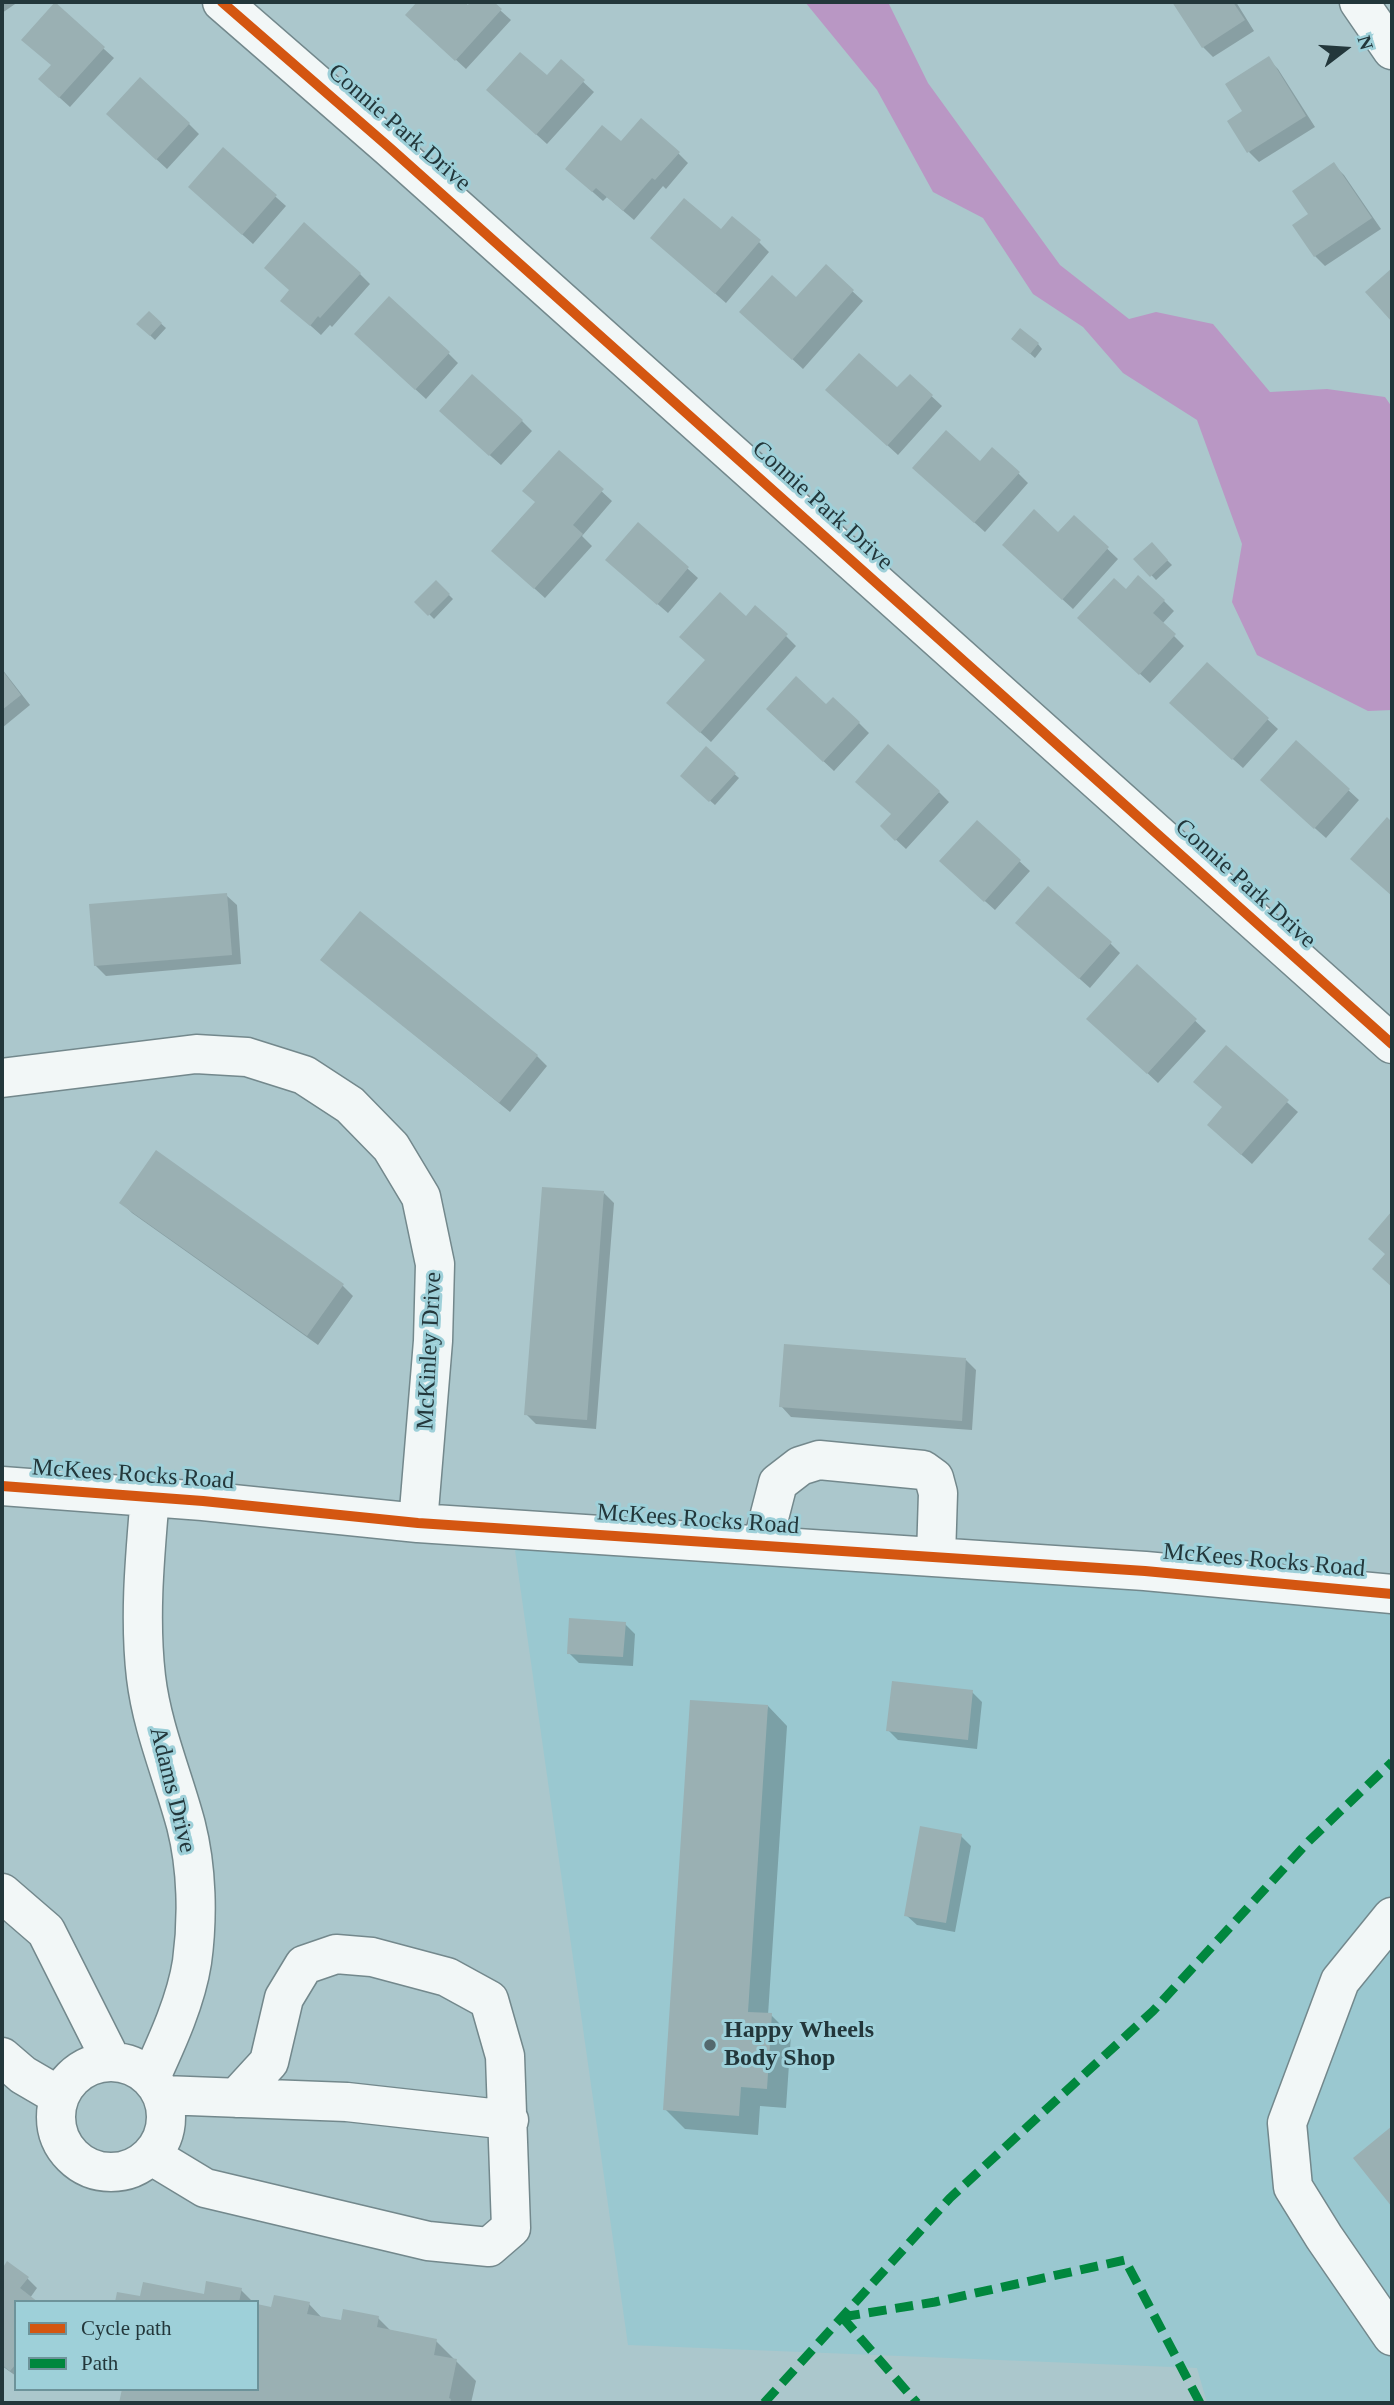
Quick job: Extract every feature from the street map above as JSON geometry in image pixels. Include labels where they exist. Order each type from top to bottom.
[{"type":"street","name":"Connie Park Drive","points":[[222,2],[390,148],[1392,1044]]},
{"type":"street","points":[[1359,2],[1392,50]]},
{"type":"street","name":"McKinley Drive","points":[[2,1079],[196,1055],[247,1057],[304,1075],[350,1105],[391,1147],[421,1197],[435,1264],[433,1341],[418,1523]]},
{"type":"street","points":[[762,1545],[778,1483],[800,1466],[819,1460],[923,1470],[933,1478],[938,1493],[936,1557]]},
{"type":"street","name":"McKees Rocks Road","points":[[2,1486],[150,1496],[418,1523],[1145,1571],[1392,1594]]},
{"type":"street","name":"Adams Drive","points":[[150,1496],[143,1585],[146,1676],[154,1720],[187,1828],[196,1898],[192,1964],[157,2086],[167,2116],[163,2138],[152,2156]]},
{"type":"street","points":[[2,1893],[46,1931],[111,2060]]},
{"type":"street","points":[[1392,1917],[1340,1981],[1286,2123],[1293,2187],[1392,2336]]},
{"type":"street","points":[[236,2098],[269,2062],[284,1998],[304,1965],[336,1954],[372,1957],[447,1977],[489,2000],[505,2056],[509,2120],[512,2228],[489,2246],[428,2241],[205,2188],[152,2156],[133,2168],[112,2173],[90,2168],[72,2157],[60,2139],[55,2118],[60,2096],[72,2077],[90,2065],[111,2060],[132,2065],[157,2086],[236,2098],[347,2102],[509,2120]]},
{"type":"street","points":[[2,2057],[23,2075],[60,2096]]},
{"type":"shaded area","points":[[805,2],[888,2],[928,83],[1060,265],[1129,319],[1156,312],[1213,324],[1270,392],[1327,389],[1385,397],[1392,407],[1392,710],[1368,711],[1257,655],[1232,602],[1242,544],[1197,420],[1123,373],[1083,327],[1033,294],[983,218],[933,192],[877,90]]},
{"type":"shaded area","points":[[512,1529],[1392,1594],[1392,2403],[1207,2403],[1197,2368],[628,2345]]},
{"type":"building","points":[[55,2],[105,47],[59,98],[38,79],[51,65],[21,40]]},
{"type":"building","points":[[417,2],[464,2],[468,5],[470,2],[494,2],[502,9],[455,61],[405,15]]},
{"type":"building","points":[[1172,2],[1233,2],[1245,20],[1202,48]]},
{"type":"building","points":[[520,52],[547,75],[561,59],[585,80],[536,135],[486,90]]},
{"type":"building","points":[[1269,56],[1306,116],[1247,153],[1227,121],[1242,111],[1225,84]]},
{"type":"building","points":[[140,77],[190,123],[156,160],[106,114]]},
{"type":"building","points":[[641,118],[680,152],[623,211],[596,188],[592,192],[565,169],[602,125],[621,141]]},
{"type":"building","points":[[223,147],[277,195],[242,235],[188,187]]},
{"type":"building","points":[[1334,162],[1372,218],[1314,257],[1292,225],[1308,214],[1292,191]]},
{"type":"building","points":[[684,198],[721,229],[732,216],[761,240],[715,294],[650,238]]},
{"type":"building","points":[[304,222],[361,273],[310,326],[280,301],[289,290],[264,268]]},
{"type":"building","points":[[826,264],[854,290],[792,360],[739,312],[772,275],[796,297]]},
{"type":"building","points":[[1392,268],[1392,322],[1365,292]]},
{"type":"building","points":[[389,296],[450,352],[415,390],[354,334]]},
{"type":"building","points":[[149,311],[162,323],[150,336],[136,324]]},
{"type":"building","points":[[1020,328],[1039,343],[1030,354],[1011,339]]},
{"type":"building","points":[[859,353],[897,387],[910,374],[933,395],[887,446],[825,390]]},
{"type":"building","points":[[472,374],[523,420],[489,456],[439,411]]},
{"type":"building","points":[[946,430],[980,461],[992,447],[1020,472],[974,523],[912,468]]},
{"type":"building","points":[[559,450],[604,489],[573,525],[583,534],[534,589],[491,551],[535,502],[522,491]]},
{"type":"building","points":[[1034,509],[1058,532],[1074,515],[1109,547],[1062,600],[1002,545]]},
{"type":"building","points":[[638,522],[689,567],[657,605],[605,560]]},
{"type":"building","points":[[1152,542],[1168,560],[1150,577],[1133,559]]},
{"type":"building","points":[[1138,575],[1165,600],[1153,613],[1176,634],[1139,675],[1077,618],[1114,578],[1126,589]]},
{"type":"building","points":[[436,580],[450,594],[428,616],[414,602]]},
{"type":"building","points":[[720,592],[746,616],[755,605],[788,634],[700,733],[666,703],[705,660],[679,637]]},
{"type":"building","points":[[1207,662],[1269,718],[1232,760],[1169,703]]},
{"type":"building","points":[[2,670],[21,695],[2,710]]},
{"type":"building","points":[[796,676],[826,704],[833,697],[860,722],[823,762],[766,709]]},
{"type":"building","points":[[1296,740],[1350,789],[1314,829],[1260,780]]},
{"type":"building","points":[[888,744],[940,791],[895,841],[880,826],[891,814],[855,782]]},
{"type":"building","points":[[706,746],[736,773],[709,802],[680,776]]},
{"type":"building","points":[[1387,817],[1392,822],[1392,896],[1350,859]]},
{"type":"building","points":[[977,820],[1021,860],[984,902],[939,861]]},
{"type":"building","points":[[1048,886],[1112,942],[1079,979],[1015,923]]},
{"type":"building","points":[[227,893],[232,955],[94,966],[89,904]]},
{"type":"building","points":[[360,911],[538,1055],[499,1103],[320,960]]},
{"type":"building","points":[[1137,964],[1197,1019],[1147,1074],[1086,1019]]},
{"type":"building","points":[[1226,1045],[1289,1100],[1241,1155],[1207,1125],[1222,1107],[1193,1082]]},
{"type":"building","points":[[156,1150],[344,1284],[307,1336],[119,1203]]},
{"type":"building","points":[[542,1187],[604,1191],[587,1420],[524,1415]]},
{"type":"building","points":[[1392,1211],[1392,1287],[1372,1269],[1385,1254],[1368,1239]]},
{"type":"building","points":[[784,1344],[966,1358],[962,1421],[779,1407]]},
{"type":"building","points":[[569,1618],[626,1622],[623,1657],[567,1654]]},
{"type":"building","points":[[892,1681],[973,1690],[968,1740],[886,1731]]},
{"type":"building","points":[[690,1700],[768,1705],[748,2012],[772,2013],[767,2089],[741,2087],[739,2116],[663,2110]]},
{"type":"building","points":[[920,1826],[962,1834],[946,1923],[904,1916]]},
{"type":"building","points":[[1392,2126],[1392,2207],[1353,2158]]},
{"type":"building","points":[[7,2261],[29,2277],[20,2288],[35,2300],[14,2300],[14,2366],[10,2371],[2,2365],[2,2269]]},
{"type":"building","points":[[206,2281],[242,2288],[239,2300],[115,2300],[117,2292],[140,2296],[143,2282],[204,2294]]},
{"type":"building","points":[[274,2295],[310,2302],[307,2314],[341,2320],[343,2309],[379,2316],[377,2327],[437,2339],[434,2355],[457,2359],[450,2403],[119,2403],[122,2391],[259,2391],[259,2304],[271,2307]]},
{"type":"marked path","points":[[764,2403],[950,2198],[1153,2011],[1309,1841],[1392,1762]]},
{"type":"marked path","points":[[842,2317],[935,2302],[1125,2260],[1200,2403]]},
{"type":"marked path","points":[[842,2317],[917,2403]]},
{"type":"cycle path","points":[[222,2],[390,148],[1392,1044]]},
{"type":"cycle path","points":[[2,1486],[203,1501],[418,1523],[1145,1571],[1392,1594]]},
{"type":"place","name":"Happy Wheels Body Shop","points":[[710,2045]]}]
